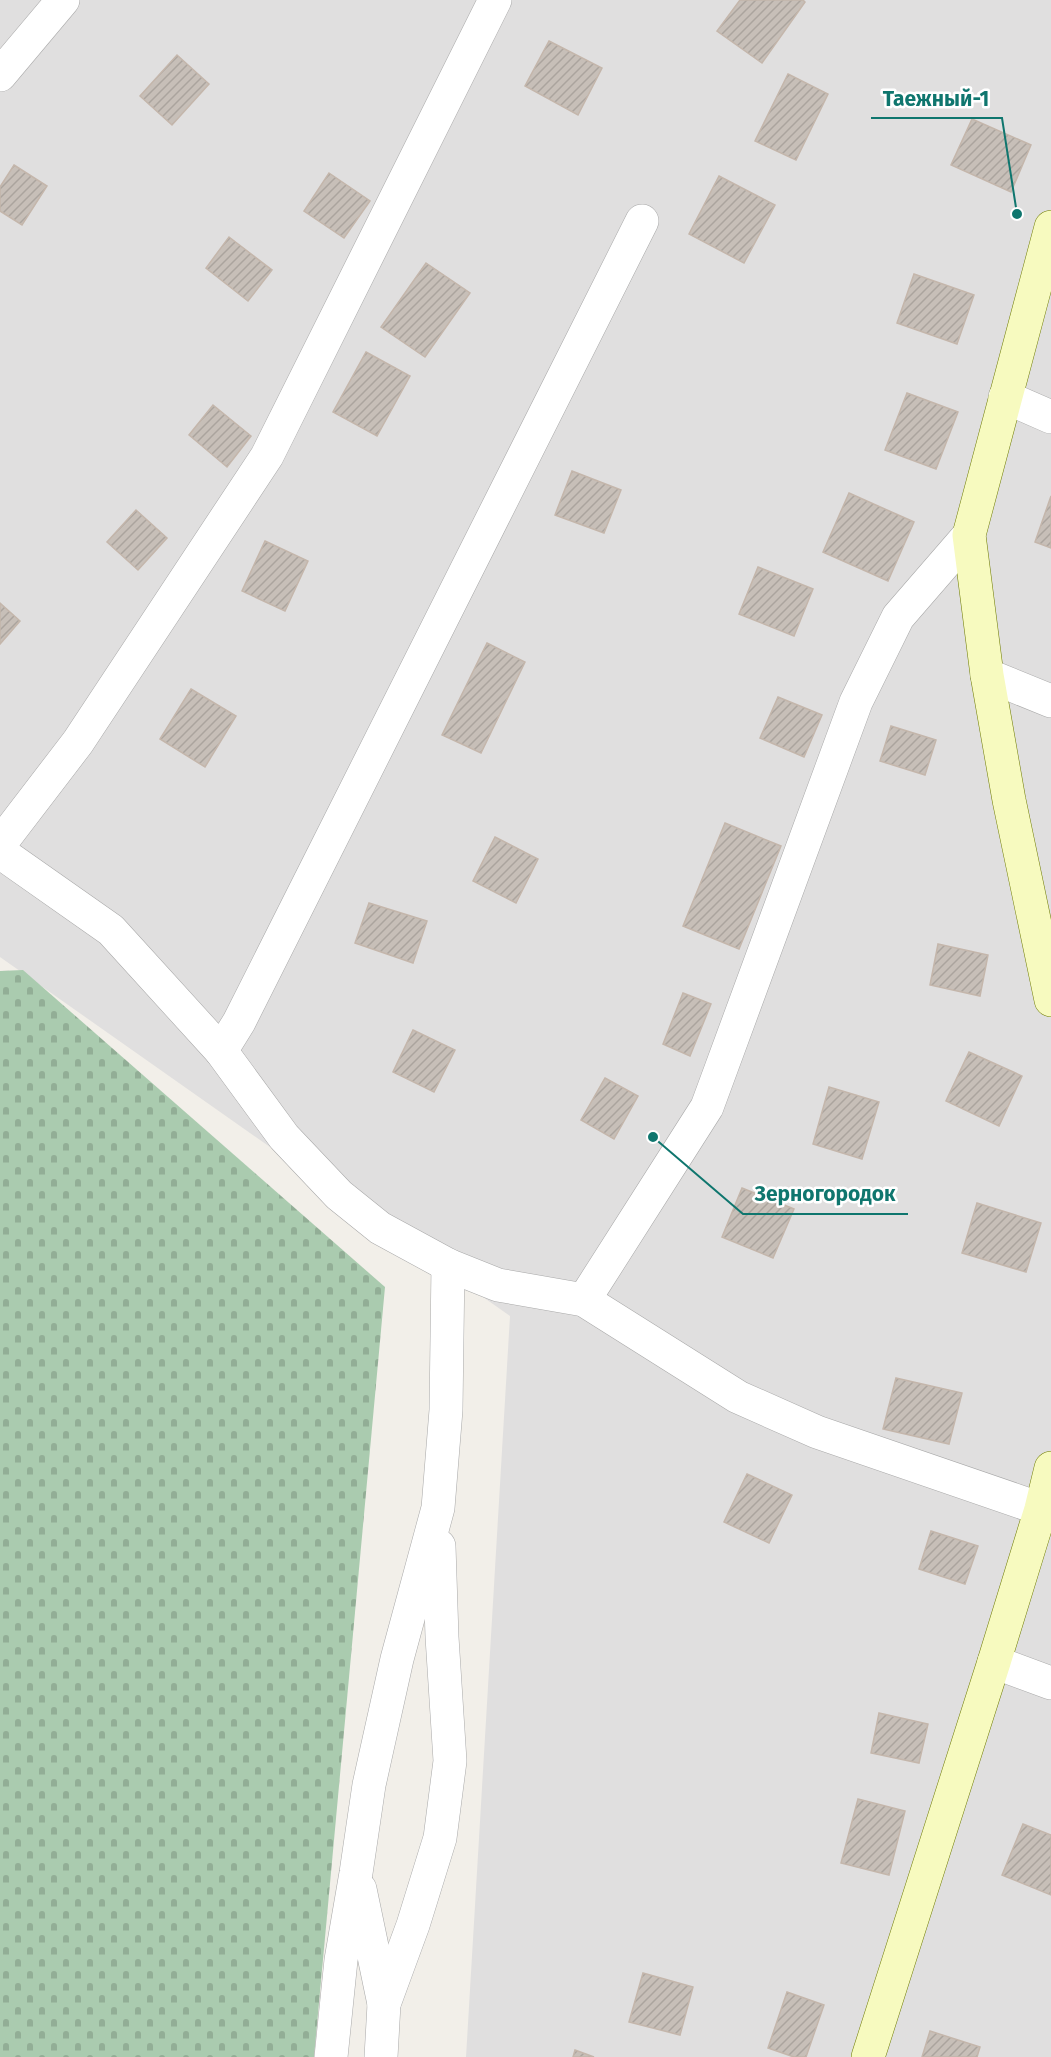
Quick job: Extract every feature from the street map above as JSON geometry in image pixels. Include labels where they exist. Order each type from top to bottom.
[{"type":"street","points":[[0,75],[63,0]]},
{"type":"street","points":[[0,844],[78,742],[267,456],[495,0]]},
{"type":"street","points":[[221,1051],[239,1022],[642,221]]},
{"type":"street","points":[[1051,227],[969,535],[987,675],[1051,1000]]},
{"type":"street","points":[[1005,398],[1051,417]]},
{"type":"street","points":[[584,1300],[707,1107],[856,702],[898,617],[969,535]]},
{"type":"street","points":[[987,675],[1051,701]]},
{"type":"street","points":[[0,852],[111,930],[221,1051],[284,1137],[339,1195],[380,1228],[448,1265],[498,1286],[584,1300],[738,1397],[818,1432],[1041,1509]]},
{"type":"street","points":[[384,2004],[413,1925],[440,1838],[450,1761],[442,1637],[438,1508],[446,1410],[448,1265]]},
{"type":"street","points":[[868,2057],[994,1662],[1041,1509],[1051,1468]]},
{"type":"street","points":[[331,2057],[341,1960],[369,1785],[397,1659],[438,1508]]},
{"type":"street","points":[[994,1662],[1051,1683]]},
{"type":"street","points":[[356,1873],[384,2004],[381,2057]]},
{"type":"shaded area","points":[[0,0],[1051,0],[1051,2057],[466,2057],[510,1316],[0,957]]},
{"type":"green space","points":[[23,970],[385,1287],[314,2057],[0,2057],[0,971]]},
{"type":"building","points":[[740,0],[803,0],[805,2],[762,63],[717,31]]},
{"type":"building","points":[[549,41],[602,68],[578,115],[525,86]]},
{"type":"building","points":[[177,55],[209,84],[172,125],[140,96]]},
{"type":"building","points":[[788,74],[828,94],[796,160],[755,141]]},
{"type":"building","points":[[972,119],[1031,145],[1011,192],[951,165]]},
{"type":"building","points":[[14,165],[47,186],[22,225],[0,211],[0,187]]},
{"type":"building","points":[[329,173],[370,201],[344,238],[304,211]]},
{"type":"building","points":[[719,176],[775,205],[744,263],[689,234]]},
{"type":"building","points":[[229,237],[272,270],[248,301],[206,268]]},
{"type":"building","points":[[426,263],[470,293],[425,357],[381,327]]},
{"type":"building","points":[[914,274],[974,295],[957,344],[897,323]]},
{"type":"building","points":[[366,352],[410,376],[377,436],[333,412]]},
{"type":"building","points":[[907,393],[958,412],[936,469],[885,450]]},
{"type":"building","points":[[213,405],[251,436],[227,467],[189,435]]},
{"type":"building","points":[[572,471],[621,490],[604,533],[555,515]]},
{"type":"building","points":[[849,493],[914,522],[888,581],[823,552]]},
{"type":"building","points":[[1051,496],[1051,548],[1035,542]]},
{"type":"building","points":[[136,510],[167,538],[138,570],[107,542]]},
{"type":"building","points":[[265,541],[308,561],[285,611],[242,591]]},
{"type":"building","points":[[758,567],[813,589],[794,636],[739,614]]},
{"type":"building","points":[[0,603],[20,621],[0,644]]},
{"type":"building","points":[[487,643],[525,662],[481,753],[442,735]]},
{"type":"building","points":[[191,689],[236,716],[205,767],[160,739]]},
{"type":"building","points":[[778,697],[822,715],[804,757],[760,738]]},
{"type":"building","points":[[891,726],[936,740],[925,775],[880,761]]},
{"type":"building","points":[[725,823],[781,846],[739,949],[683,926]]},
{"type":"building","points":[[495,837],[538,859],[516,903],[473,881]]},
{"type":"building","points":[[369,903],[427,921],[413,963],[355,943]]},
{"type":"building","points":[[938,944],[988,955],[980,996],[930,985]]},
{"type":"building","points":[[683,993],[711,1004],[690,1056],[663,1044]]},
{"type":"building","points":[[413,1030],[455,1050],[434,1092],[393,1072]]},
{"type":"building","points":[[969,1052],[1022,1076],[999,1126],[946,1101]]},
{"type":"building","points":[[605,1078],[638,1096],[614,1139],[581,1120]]},
{"type":"building","points":[[829,1087],[879,1102],[862,1159],[813,1144]]},
{"type":"building","points":[[742,1188],[794,1209],[773,1258],[722,1237]]},
{"type":"building","points":[[977,1203],[1041,1223],[1026,1272],[962,1253]]},
{"type":"building","points":[[896,1378],[962,1393],[949,1444],[883,1429]]},
{"type":"building","points":[[747,1474],[792,1495],[769,1543],[724,1522]]},
{"type":"building","points":[[931,1531],[978,1546],[965,1584],[919,1569]]},
{"type":"building","points":[[879,1713],[928,1724],[919,1763],[871,1753]]},
{"type":"building","points":[[858,1799],[905,1811],[889,1875],[841,1863]]},
{"type":"building","points":[[1023,1824],[1051,1835],[1051,1895],[1002,1875]]},
{"type":"building","points":[[643,1973],[693,1987],[680,2035],[629,2022]]},
{"type":"building","points":[[787,1992],[824,2005],[806,2057],[794,2057],[768,2048]]},
{"type":"building","points":[[930,2031],[980,2047],[977,2057],[922,2057]]},
{"type":"building","points":[[575,2050],[594,2057],[573,2057]]},
{"type":"place","name":"Таежный-1","points":[[1017,214]]},
{"type":"place","name":"Зерногородок","points":[[653,1137]]}]
